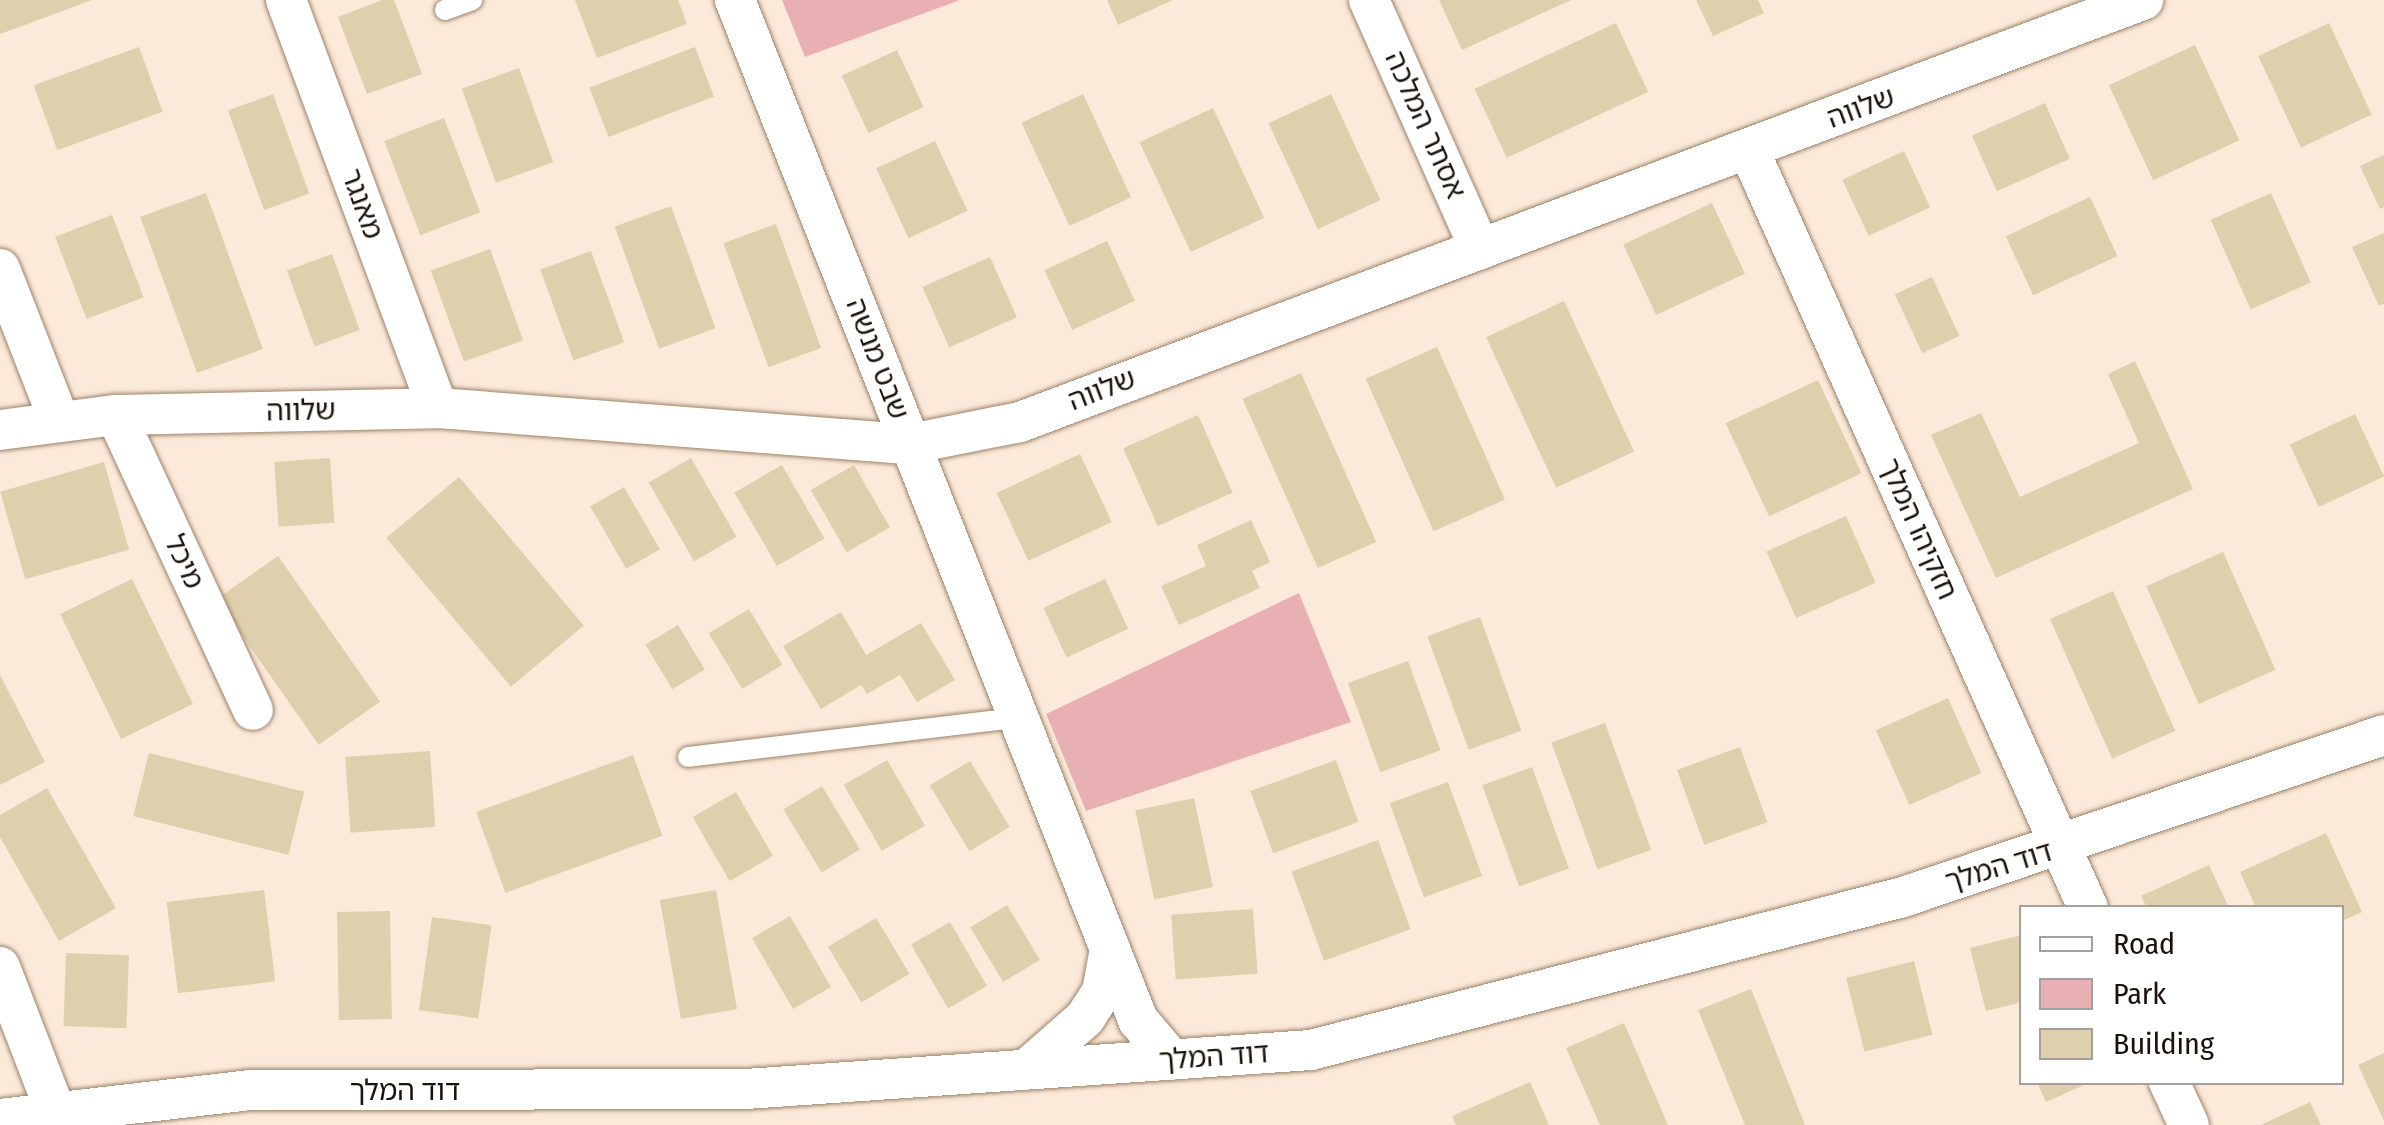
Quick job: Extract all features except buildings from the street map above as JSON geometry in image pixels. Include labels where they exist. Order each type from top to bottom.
[{"type":"street","name":"מאנגר","points":[[286,0],[438,408]]},
{"type":"street","name":"שבט מנשה","points":[[735,0],[1138,1020],[1172,1060]]},
{"type":"street","name":"אסתר המלכה","points":[[1369,0],[1480,249]]},
{"type":"street","name":"שלווה","points":[[0,430],[116,414],[438,408],[910,444],[1020,422],[2143,0]]},
{"type":"street","name":"חזקיהו המלך","points":[[1749,150],[2087,905]]},
{"type":"street","points":[[0,269],[59,420]]},
{"type":"street","name":"מיכל","points":[[116,414],[253,710]]},
{"type":"street","name":"דוד המלך","points":[[0,1119],[248,1090],[517,1108],[1311,1050],[1650,966],[2060,848],[2384,736]]},
{"type":"street","points":[[1027,1070],[1085,1018],[1102,992],[1110,948]]},
{"type":"street","points":[[0,967],[47,1116]]},
{"type":"street","points":[[2170,1085],[2189,1125]]},
{"type":"lane","points":[[446,10],[472,0]]},
{"type":"lane","points":[[688,757],[1021,718]]},
{"type":"green space","points":[[782,0],[960,0],[805,57]]},
{"type":"green space","points":[[1299,593],[1351,722],[1086,811],[1046,714]]}]
